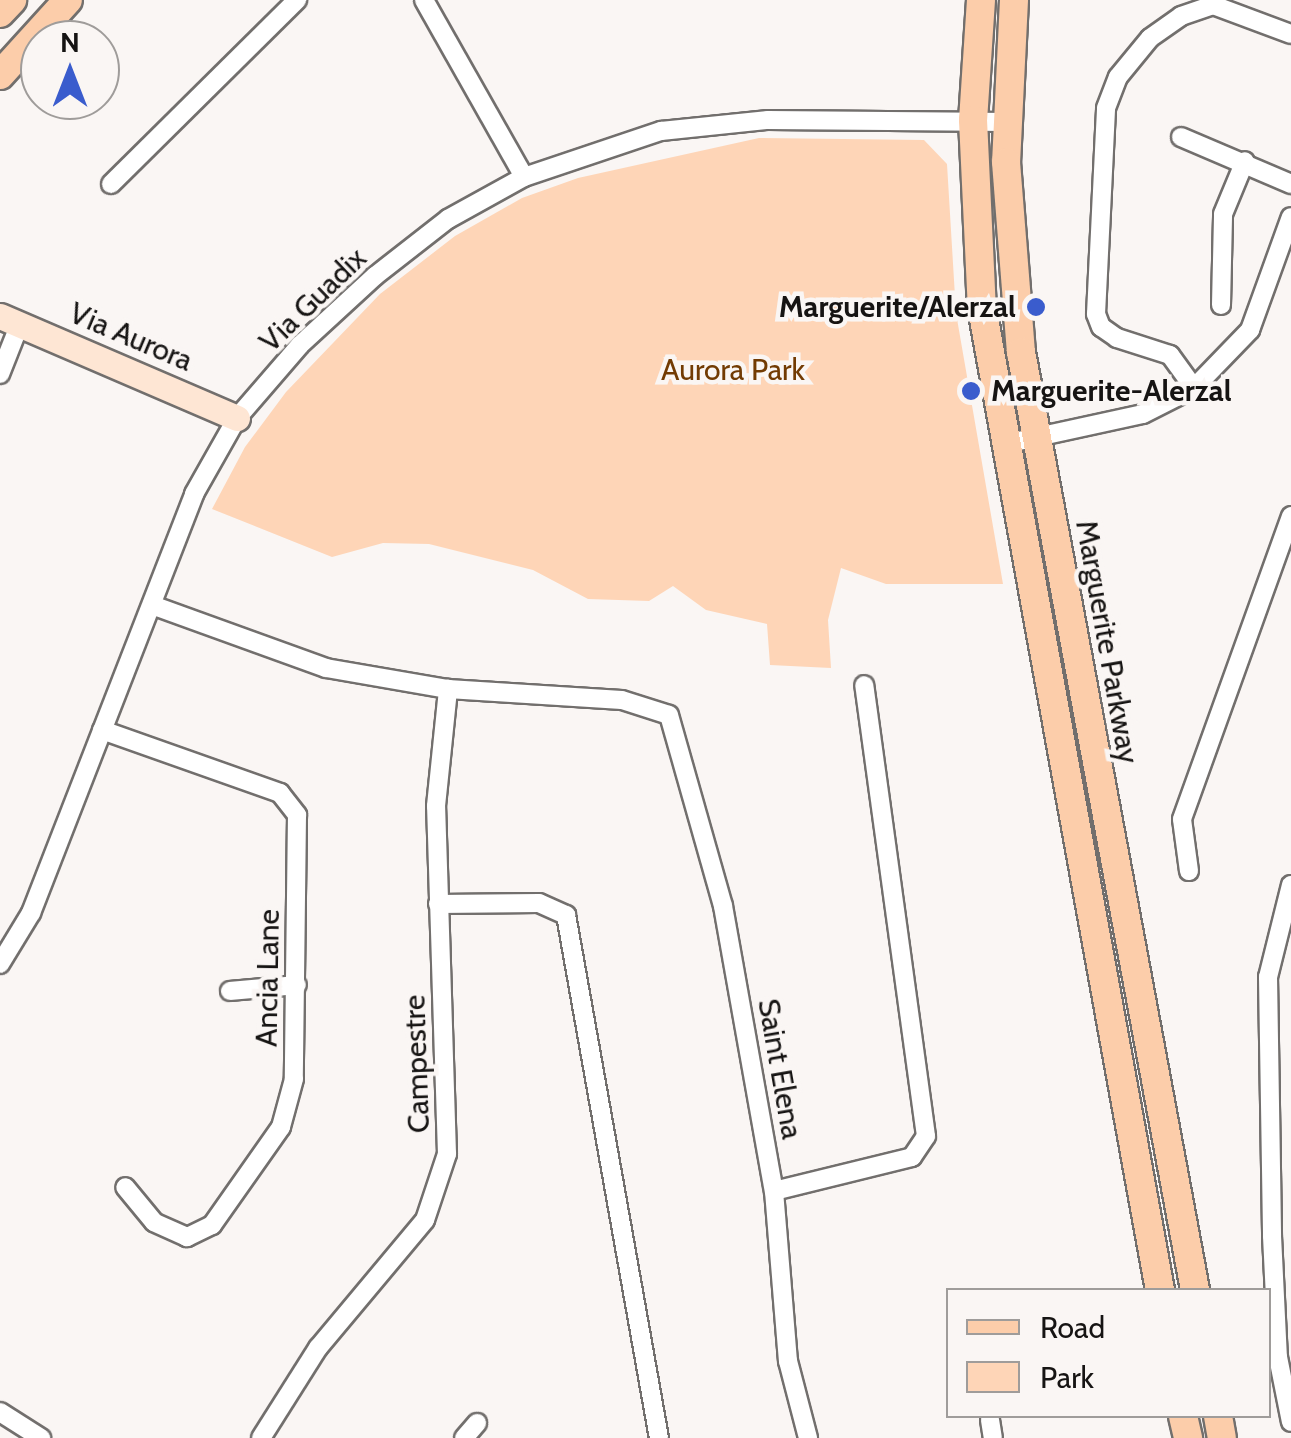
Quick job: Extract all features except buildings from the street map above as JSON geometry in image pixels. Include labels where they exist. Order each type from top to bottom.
[{"type":"main road","points":[[0,13],[12,0]]},
{"type":"main road","points":[[0,75],[68,0]]},
{"type":"main road","points":[[981,0],[973,120],[976,242],[1005,444],[1160,1288]]},
{"type":"main road","name":"Marguerite Parkway","points":[[1014,0],[1008,122],[1008,256],[1036,438],[1196,1288]]},
{"type":"street","points":[[111,184],[297,0]]},
{"type":"street","points":[[424,0],[524,177]]},
{"type":"street","points":[[1194,388],[1170,354],[1100,328],[1100,138],[1118,77],[1150,38],[1213,5],[1291,34]]},
{"type":"street","name":"Via Guadix","points":[[0,964],[31,913],[194,494],[237,418],[300,345],[375,276],[448,218],[524,177],[661,131],[768,120],[1008,122]]},
{"type":"street","points":[[1181,137],[1291,184]]},
{"type":"street","points":[[1220,305],[1222,214],[1244,161]]},
{"type":"street","points":[[1005,444],[1142,414],[1194,388],[1250,330],[1289,240],[1291,217]]},
{"type":"street","points":[[0,374],[10,321]]},
{"type":"street","name":"Via Aurora","points":[[10,321],[237,418]]},
{"type":"street","points":[[1188,870],[1182,819],[1291,516]]},
{"type":"street","points":[[152,606],[326,668],[448,689]]},
{"type":"street","points":[[774,1190],[884,1167],[912,1157],[926,1136],[864,685]]},
{"type":"street","name":"Saint Elena","points":[[448,689],[622,700],[669,716],[723,906],[774,1190],[780,1306],[808,1438]]},
{"type":"street","name":"Campestre","points":[[261,1438],[318,1348],[425,1220],[447,1154],[436,806],[448,689]]},
{"type":"street","name":"Ancia Lane","points":[[102,730],[280,794],[297,815],[294,1079],[282,1127],[212,1225],[187,1238],[154,1222],[125,1186]]},
{"type":"street","points":[[1291,888],[1268,977],[1271,1143],[1291,1422]]},
{"type":"street","points":[[438,904],[538,903],[566,914],[659,1438]]},
{"type":"street","points":[[230,991],[297,984]]},
{"type":"street","points":[[1271,1143],[1291,1143]]},
{"type":"street","points":[[0,1412],[41,1438]]},
{"type":"green space","name":"Aurora Park","points":[[759,138],[924,140],[947,164],[956,313],[1003,584],[886,584],[841,568],[828,620],[831,668],[770,665],[767,624],[706,610],[673,586],[649,601],[588,599],[533,570],[429,544],[383,543],[332,557],[212,509],[245,447],[286,392],[380,294],[455,236],[522,198],[578,178]]},
{"type":"place","name":"Marguerite/Alerzal","points":[[1036,307]]},
{"type":"place","name":"Marguerite-Alerzal","points":[[971,391]]}]
